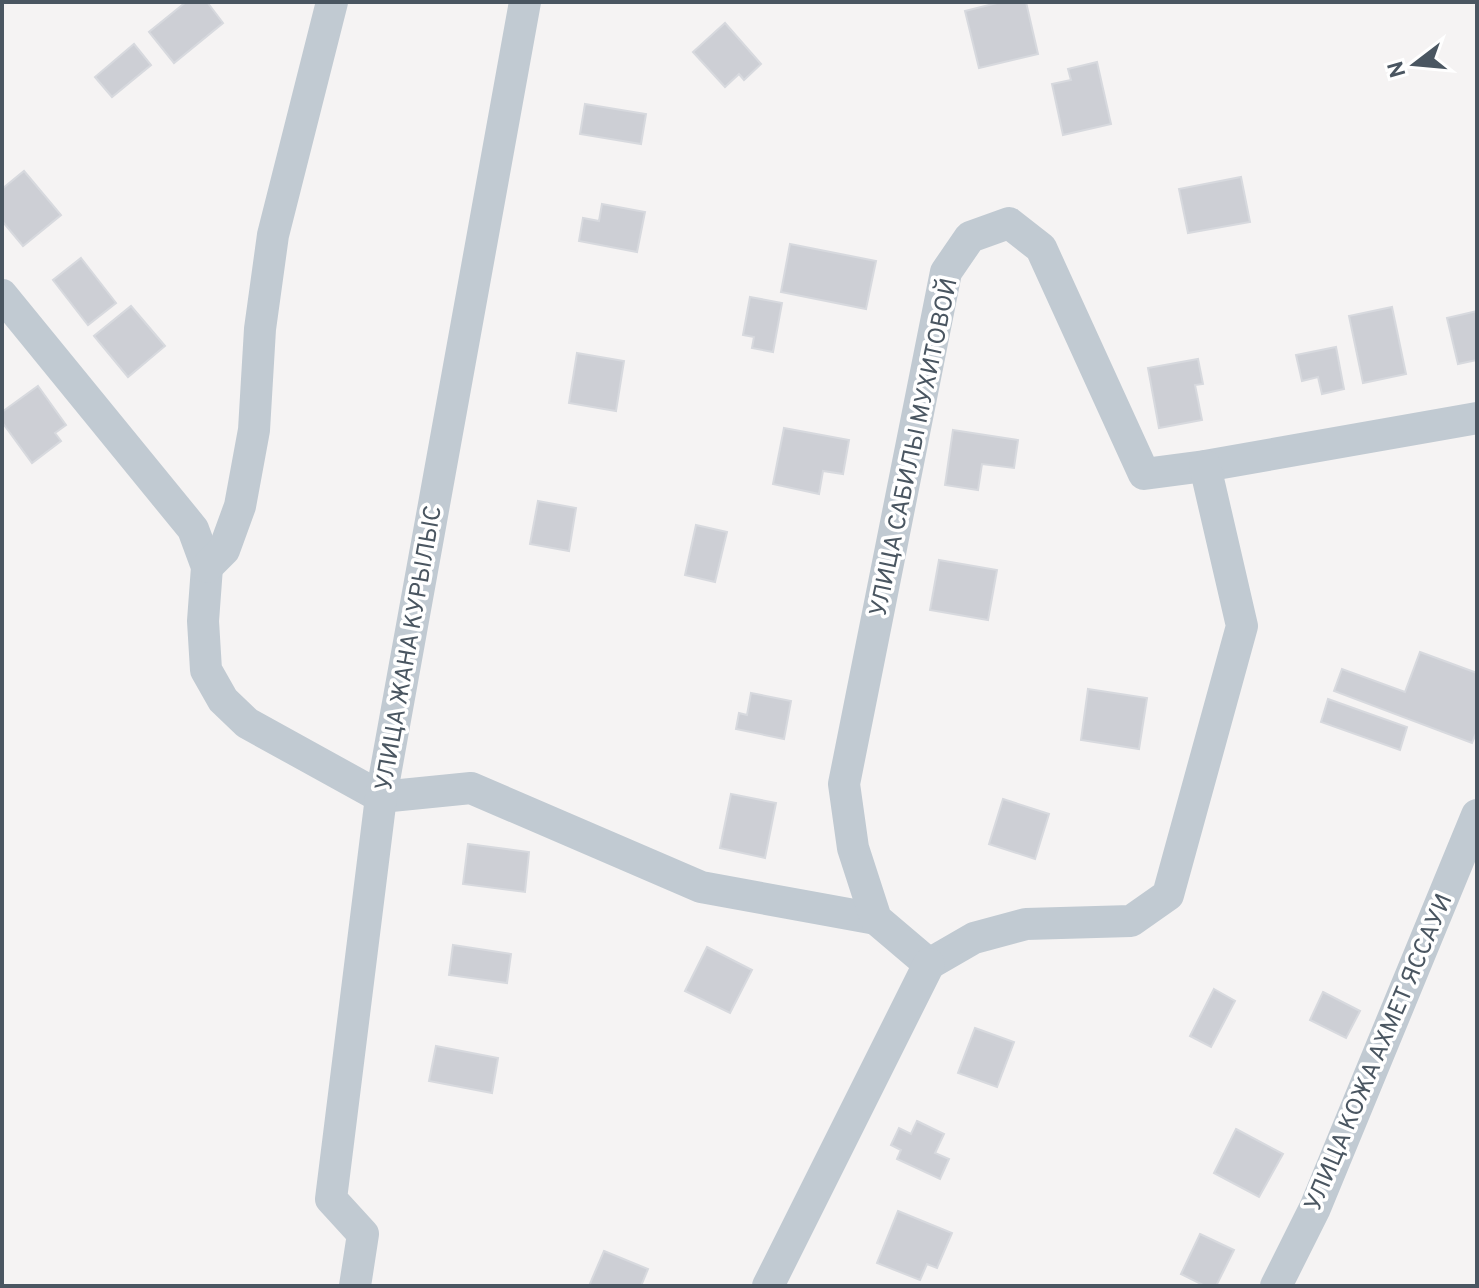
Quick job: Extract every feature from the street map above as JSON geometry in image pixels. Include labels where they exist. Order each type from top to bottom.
[{"type":"street","points":[[207,567],[224,550],[240,506],[254,430],[260,329],[273,235],[332,2]]},
{"type":"street","name":"УЛИЦА ЖАНА КУРЫЛЫС","points":[[355,1286],[363,1234],[331,1199],[381,797],[525,2]]},
{"type":"street","name":"УЛИЦА САБИЛЫ МУХИТОВОЙ","points":[[876,919],[853,848],[844,784],[946,272],[970,237],[1009,223],[1041,248],[1144,474],[1477,418]]},
{"type":"street","points":[[2,295],[193,529],[207,567],[203,621],[206,670],[223,700],[247,723],[381,797],[471,788],[701,887],[876,919],[929,964]]},
{"type":"street","points":[[768,1286],[929,964],[974,938],[1026,924],[1131,921],[1168,895],[1242,626],[1205,466]]},
{"type":"street","name":"УЛИЦА КОЖА АХМЕТ ЯССАУИ","points":[[1276,1286],[1315,1208],[1477,815]]},
{"type":"building","points":[[186,2],[207,2],[223,23],[174,63],[149,32]]},
{"type":"building","points":[[1001,2],[1026,2],[1038,54],[979,68],[965,11]]},
{"type":"building","points":[[725,23],[761,64],[744,80],[739,74],[725,87],[693,52]]},
{"type":"building","points":[[134,44],[151,65],[112,97],[95,77]]},
{"type":"building","points":[[1097,62],[1111,124],[1063,135],[1052,84],[1071,80],[1068,69]]},
{"type":"building","points":[[585,104],[646,114],[641,144],[580,134]]},
{"type":"building","points":[[24,171],[61,215],[23,246],[2,221],[2,189]]},
{"type":"building","points":[[1241,177],[1250,222],[1188,233],[1179,189]]},
{"type":"building","points":[[602,204],[645,212],[637,252],[579,241],[583,218],[599,221]]},
{"type":"building","points":[[790,244],[876,261],[866,309],[781,292]]},
{"type":"building","points":[[81,258],[116,303],[88,325],[53,280]]},
{"type":"building","points":[[750,297],[782,303],[773,352],[752,348],[754,337],[743,335]]},
{"type":"building","points":[[131,306],[165,346],[128,377],[94,336]]},
{"type":"building","points":[[1392,307],[1406,374],[1363,383],[1349,316]]},
{"type":"building","points":[[1477,311],[1477,360],[1458,364],[1447,318]]},
{"type":"building","points":[[1336,347],[1344,389],[1322,394],[1318,377],[1302,381],[1296,355]]},
{"type":"building","points":[[577,353],[624,361],[616,411],[569,403]]},
{"type":"building","points":[[1198,359],[1203,384],[1195,385],[1202,420],[1159,428],[1148,368]]},
{"type":"building","points":[[38,386],[66,425],[55,433],[61,441],[32,463],[2,422],[2,412]]},
{"type":"building","points":[[784,428],[849,440],[843,474],[823,471],[819,494],[773,484]]},
{"type":"building","points":[[953,430],[1018,440],[1014,468],[982,464],[978,490],[945,485]]},
{"type":"building","points":[[538,501],[576,508],[569,551],[530,544]]},
{"type":"building","points":[[696,525],[727,532],[715,582],[685,575]]},
{"type":"building","points":[[939,560],[997,570],[988,620],[930,610]]},
{"type":"building","points":[[1420,652],[1477,673],[1477,731],[1472,743],[1334,691],[1342,669],[1405,692]]},
{"type":"building","points":[[1088,689],[1147,698],[1139,749],[1081,740]]},
{"type":"building","points":[[751,693],[791,701],[784,739],[736,729],[739,713],[747,715]]},
{"type":"building","points":[[1328,699],[1407,727],[1400,750],[1321,722]]},
{"type":"building","points":[[731,794],[776,803],[765,858],[720,848]]},
{"type":"building","points":[[1003,799],[1049,814],[1035,859],[989,844]]},
{"type":"building","points":[[468,844],[529,852],[525,892],[463,884]]},
{"type":"building","points":[[453,945],[511,954],[507,983],[449,975]]},
{"type":"building","points":[[707,947],[752,970],[730,1013],[685,991]]},
{"type":"building","points":[[1214,989],[1235,1001],[1211,1047],[1190,1036]]},
{"type":"building","points":[[1323,992],[1360,1011],[1346,1038],[1310,1020]]},
{"type":"building","points":[[975,1028],[1014,1042],[997,1087],[958,1073]]},
{"type":"building","points":[[436,1046],[498,1058],[492,1093],[429,1081]]},
{"type":"building","points":[[917,1121],[944,1134],[935,1153],[949,1159],[940,1179],[897,1159],[901,1150],[891,1145],[899,1128],[911,1134]]},
{"type":"building","points":[[1236,1129],[1283,1154],[1259,1197],[1214,1173]]},
{"type":"building","points":[[898,1211],[952,1233],[937,1268],[927,1264],[920,1280],[877,1263]]},
{"type":"building","points":[[1200,1234],[1234,1250],[1216,1286],[1205,1286],[1181,1274]]},
{"type":"building","points":[[604,1251],[648,1269],[641,1286],[589,1286]]}]
